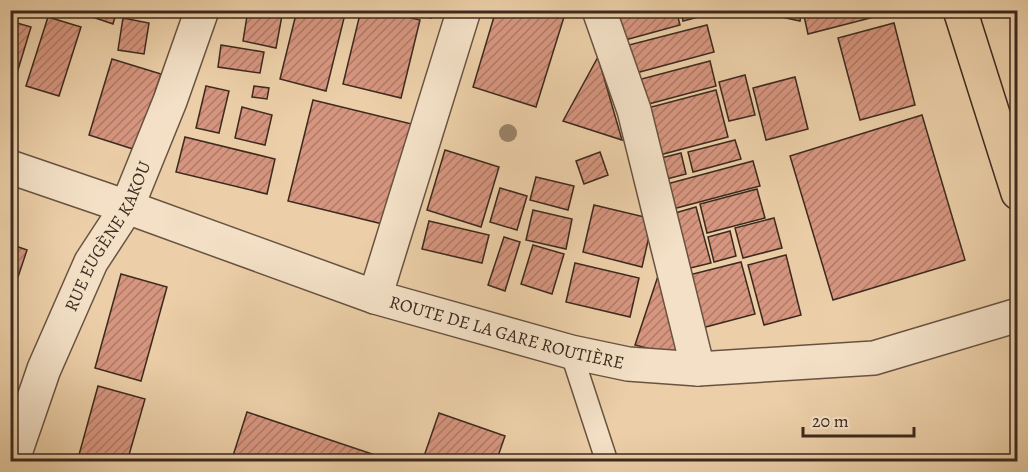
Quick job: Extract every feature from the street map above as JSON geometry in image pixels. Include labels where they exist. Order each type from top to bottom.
[{"type":"main road","points":[[960,10],[1017,193]]},
{"type":"street","name":"RUE EUGÈNE KAKOU","points":[[12,462],[44,369],[92,262],[128,207],[170,101],[202,10]]},
{"type":"street","points":[[375,297],[464,10]]},
{"type":"street","points":[[599,10],[634,110],[698,369]]},
{"type":"street","name":"ROUTE DE LA GARE ROUTIÈRE","points":[[10,167],[128,207],[375,297],[571,352],[628,364],[698,369],[874,358],[1017,315]]},
{"type":"lane","points":[[571,352],[607,462]]},
{"type":"building","points":[[72,10],[117,10],[113,24]]},
{"type":"building","points":[[169,10],[196,10],[195,17],[169,13]]},
{"type":"building","points":[[248,10],[283,10],[276,48],[243,41]]},
{"type":"building","points":[[297,10],[346,10],[326,91],[280,79]]},
{"type":"building","points":[[361,10],[378,10],[420,20],[401,98],[343,84]]},
{"type":"building","points":[[402,10],[433,10],[431,18]]},
{"type":"building","points":[[496,10],[543,10],[564,17],[536,107],[473,87]]},
{"type":"building","points":[[617,10],[676,10],[680,25],[625,40]]},
{"type":"building","points":[[681,10],[713,10],[714,13],[683,21]]},
{"type":"building","points":[[760,10],[802,10],[800,21],[759,12]]},
{"type":"building","points":[[824,10],[881,10],[882,15],[808,34],[804,16]]},
{"type":"building","points":[[48,17],[81,27],[59,96],[26,86]]},
{"type":"building","points":[[123,18],[149,23],[144,54],[118,50]]},
{"type":"building","points":[[10,21],[31,27],[14,83],[10,82]]},
{"type":"building","points":[[894,23],[915,105],[860,120],[838,38]]},
{"type":"building","points":[[707,25],[714,52],[636,73],[629,45]]},
{"type":"building","points":[[221,45],[264,52],[260,73],[218,67]]},
{"type":"building","points":[[598,57],[622,140],[563,121]]},
{"type":"building","points":[[112,59],[161,74],[136,150],[89,135]]},
{"type":"building","points":[[710,61],[716,86],[641,106],[634,81]]},
{"type":"building","points":[[745,75],[755,115],[729,121],[719,82]]},
{"type":"building","points":[[795,77],[808,129],[766,140],[753,88]]},
{"type":"building","points":[[206,86],[229,91],[219,133],[196,128]]},
{"type":"building","points":[[254,86],[269,88],[267,99],[252,97]]},
{"type":"building","points":[[716,90],[728,137],[652,157],[640,110]]},
{"type":"building","points":[[313,100],[420,126],[395,227],[288,201]]},
{"type":"building","points":[[242,107],[272,115],[265,145],[235,138]]},
{"type":"building","points":[[922,115],[965,260],[833,300],[790,156]]},
{"type":"building","points":[[185,137],[275,159],[267,194],[176,172]]},
{"type":"building","points":[[735,140],[741,159],[693,172],[688,152]]},
{"type":"building","points":[[445,150],[499,167],[481,227],[427,210]]},
{"type":"building","points":[[600,152],[608,175],[584,184],[576,161]]},
{"type":"building","points":[[681,153],[686,174],[659,181],[653,160]]},
{"type":"building","points":[[753,161],[760,186],[669,210],[663,185]]},
{"type":"building","points":[[536,177],[574,186],[568,210],[530,200]]},
{"type":"building","points":[[500,188],[527,196],[517,230],[490,222]]},
{"type":"building","points":[[757,189],[765,218],[707,233],[700,204]]},
{"type":"building","points":[[594,205],[653,219],[642,267],[583,252]]},
{"type":"building","points":[[696,207],[711,263],[682,270],[668,215]]},
{"type":"building","points":[[533,210],[572,219],[566,249],[526,240]]},
{"type":"building","points":[[774,218],[782,248],[743,258],[735,228]]},
{"type":"building","points":[[429,221],[489,235],[482,263],[422,249]]},
{"type":"building","points":[[730,231],[736,256],[714,262],[708,237]]},
{"type":"building","points":[[504,237],[520,242],[505,291],[488,285]]},
{"type":"building","points":[[10,244],[27,250],[10,301]]},
{"type":"building","points":[[533,245],[564,254],[552,294],[521,284]]},
{"type":"building","points":[[786,255],[801,315],[764,325],[748,265]]},
{"type":"building","points":[[741,262],[755,314],[698,329],[685,276]]},
{"type":"building","points":[[575,263],[639,278],[630,317],[566,302]]},
{"type":"building","points":[[660,270],[685,358],[635,345]]},
{"type":"building","points":[[121,274],[167,287],[141,381],[95,368]]},
{"type":"building","points":[[98,386],[145,399],[127,462],[77,462]]},
{"type":"building","points":[[247,412],[378,456],[376,462],[231,462]]},
{"type":"building","points":[[439,413],[505,436],[496,462],[422,462]]}]
